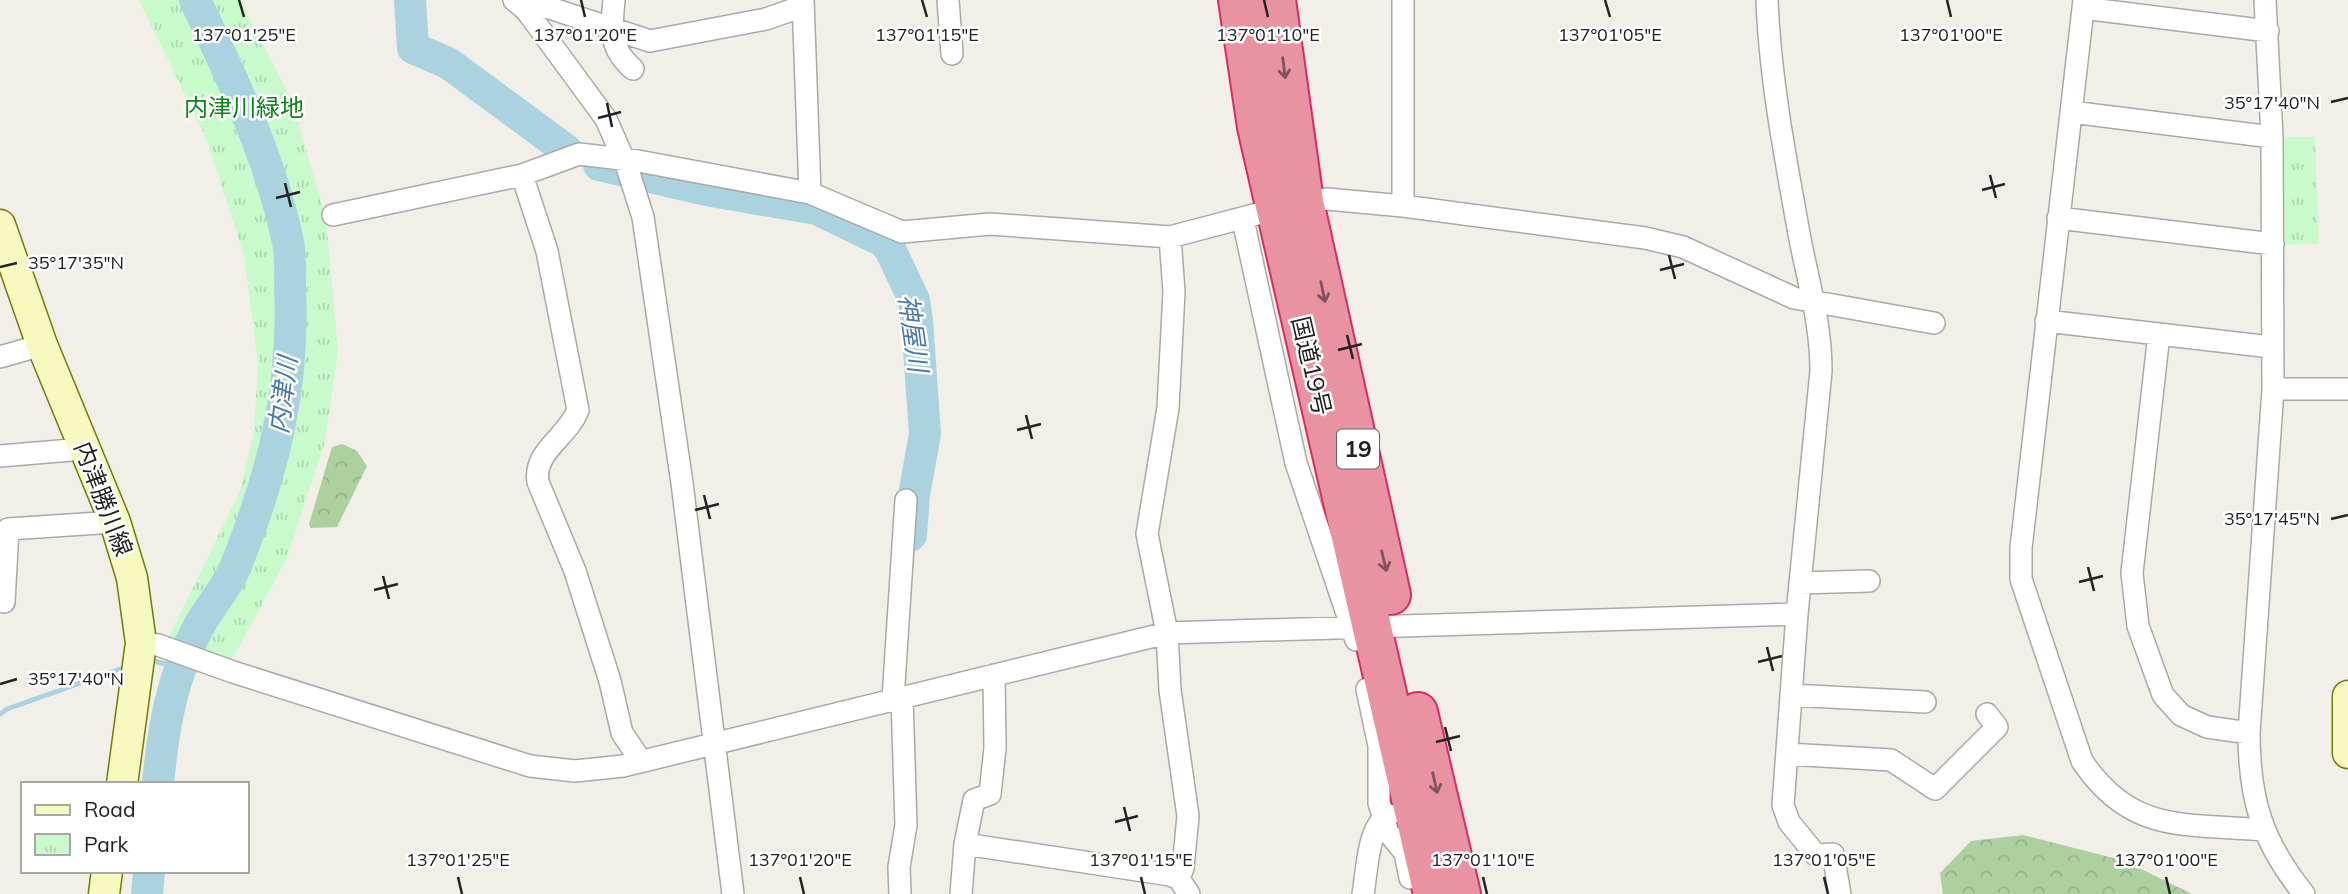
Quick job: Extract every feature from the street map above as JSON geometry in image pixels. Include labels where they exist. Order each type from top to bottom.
[{"type":"highway","name":"国道19号","points":[[1238,0],[1257,127],[1274,210],[1368,501],[1375,627],[1398,811],[1433,894]]},
{"type":"highway","name":"国道19号","points":[[1274,210],[1276,0]]},
{"type":"highway","name":"国道19号","points":[[1375,627],[1461,894]]},
{"type":"main road","name":"内津勝川線","points":[[0,225],[42,345],[115,522],[153,645],[122,782]]},
{"type":"main road","points":[[2348,696],[2348,753]]},
{"type":"main road","points":[[104,894],[107,873]]},
{"type":"street","points":[[614,0],[611,30],[618,56],[633,69]]},
{"type":"street","points":[[948,0],[952,54]]},
{"type":"street","points":[[1403,0],[1403,206]]},
{"type":"street","points":[[1767,0],[1769,38],[1784,143],[1821,332],[1821,371],[1797,614],[1783,805],[1790,822],[1816,855],[1832,854],[1840,894]]},
{"type":"street","points":[[2265,0],[2269,31],[2272,136],[2273,389],[2249,733],[2249,775],[2262,830],[2303,894]]},
{"type":"street","points":[[529,5],[547,7],[650,41],[766,19],[803,3],[810,193]]},
{"type":"street","points":[[2262,830],[2151,820],[2120,805],[2098,785],[2082,761],[2021,579],[2021,548],[2083,4],[2269,31]]},
{"type":"street","points":[[529,5],[606,118],[643,217],[654,277],[733,894]]},
{"type":"street","points":[[2071,112],[2272,136]]},
{"type":"street","points":[[333,215],[522,175],[579,154],[627,169],[810,193],[902,232],[990,224],[1170,237],[1326,199],[1403,206],[1645,238],[1683,247],[1794,298],[1934,323]]},
{"type":"street","points":[[522,175],[548,251],[578,410],[573,421],[544,453],[536,470],[538,482],[575,571],[610,681],[622,733],[641,761]]},
{"type":"street","points":[[1274,210],[1296,463],[1375,627]]},
{"type":"street","points":[[2058,218],[2273,244]]},
{"type":"street","points":[[1170,237],[1174,292],[1168,408],[1147,534],[1167,633],[1170,690],[1188,816],[1183,868],[1185,890]]},
{"type":"street","points":[[2046,321],[2272,346]]},
{"type":"street","points":[[2159,334],[2132,573],[2138,626],[2163,695],[2181,715],[2207,727],[2249,733]]},
{"type":"street","points":[[0,357],[42,345]]},
{"type":"street","points":[[2273,389],[2348,389]]},
{"type":"street","points":[[0,456],[71,450],[83,445]]},
{"type":"street","points":[[1296,463],[1368,501]]},
{"type":"street","points":[[900,894],[899,867],[906,825],[898,699],[905,500]]},
{"type":"street","points":[[4,602],[8,528],[115,522]]},
{"type":"street","points":[[1800,583],[1869,581]]},
{"type":"street","points":[[153,645],[530,766],[575,771],[641,761],[1167,633],[1797,614]]},
{"type":"street","points":[[961,894],[964,844],[974,800],[990,794],[995,748],[994,675]]},
{"type":"street","points":[[1791,695],[1925,702]]},
{"type":"street","points":[[1787,754],[1891,760],[1935,789],[1997,727],[1987,714]]},
{"type":"street","points":[[1363,894],[1375,833],[1398,811]]},
{"type":"street","points":[[1398,811],[1388,832],[1405,853],[1414,894]]},
{"type":"street","points":[[964,844],[1170,875],[1185,890]]},
{"type":"green space","name":"内津川緑地","points":[[139,0],[240,0],[292,101],[326,219],[338,350],[325,442],[287,558],[234,656],[223,660],[167,641],[240,491],[254,432],[258,362],[244,255],[206,138]]},
{"type":"green space","points":[[2280,137],[2315,137],[2319,244],[2280,245]]},
{"type":"green space","points":[[342,444],[357,451],[367,466],[337,527],[311,528],[309,524],[332,447]]},
{"type":"green space","points":[[2023,835],[2125,861],[2192,894],[1943,894],[1940,873],[1971,841]]},
{"type":"waterway","name":"内津川","points":[[158,782],[166,723],[175,683],[199,626],[235,568],[270,466],[285,397],[291,326],[290,254],[271,179],[249,118],[195,0]]},
{"type":"waterway","name":"神屋川","points":[[410,0],[413,48],[448,63],[566,150]]},
{"type":"waterway","name":"神屋川","points":[[599,165],[706,190],[817,209],[883,241],[890,249],[914,300],[917,321],[925,434],[914,495],[911,535]]},
{"type":"waterway","points":[[154,661],[180,668]]},
{"type":"waterway","points":[[0,714],[7,709],[123,668]]},
{"type":"waterway","name":"内津川","points":[[147,894],[149,873]]}]
